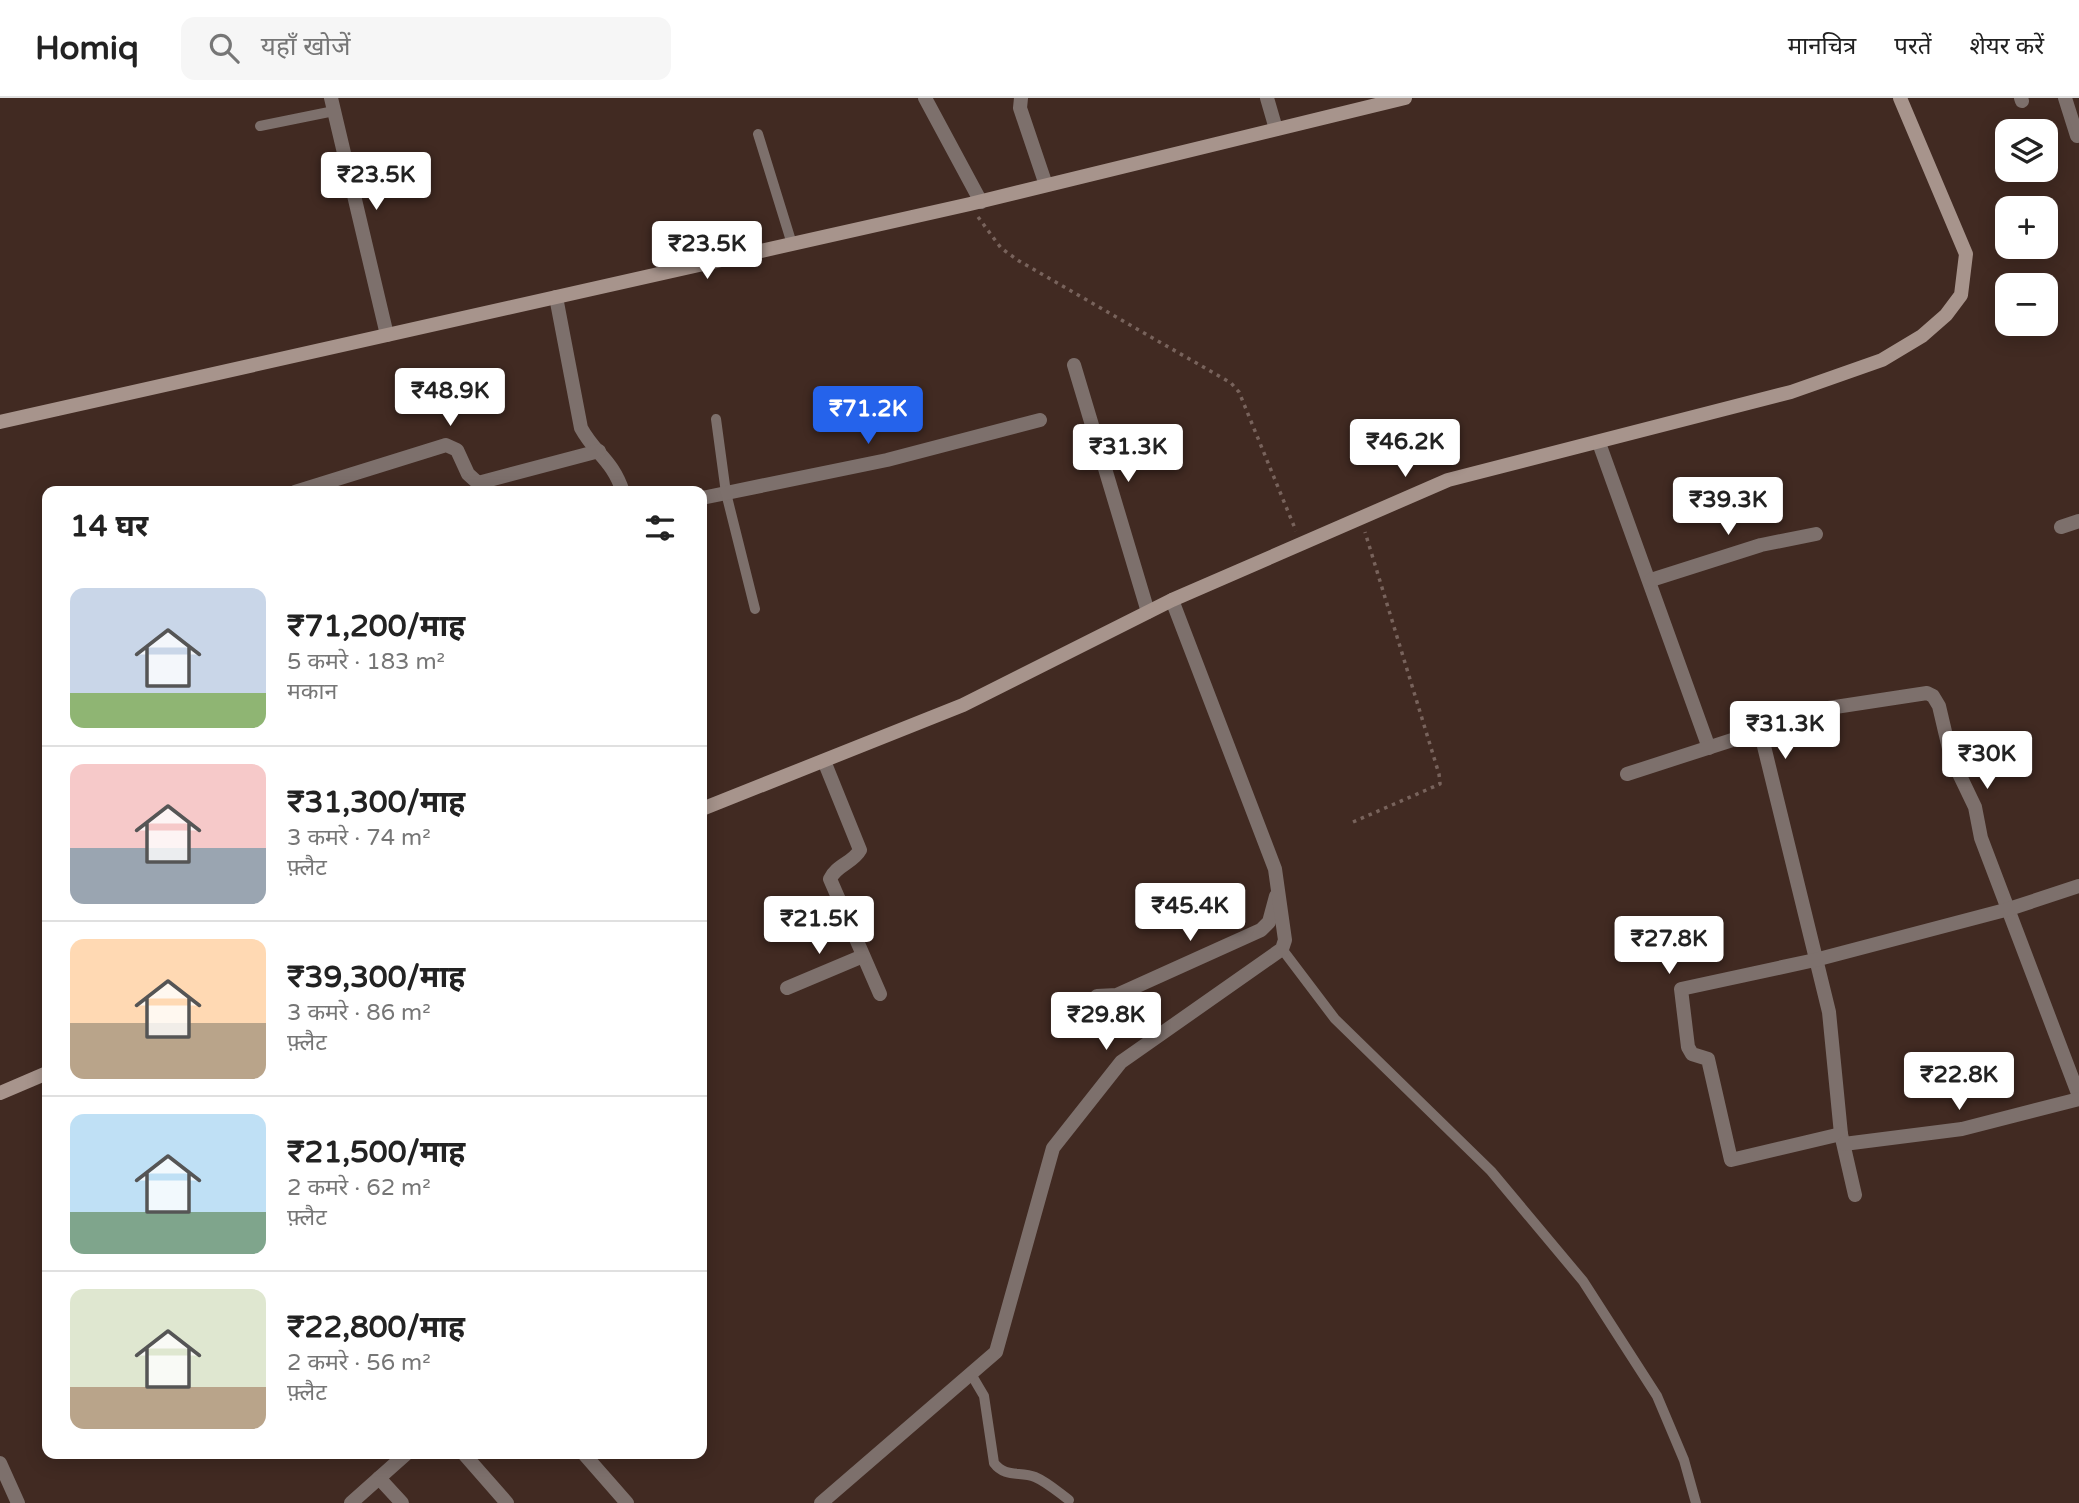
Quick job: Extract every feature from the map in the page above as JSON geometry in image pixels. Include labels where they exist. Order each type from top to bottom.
[{"type":"street","points":[[925,98],[975,203]]},
{"type":"street","points":[[1021,98],[1020,108],[1046,186]]},
{"type":"street","points":[[1267,98],[1276,129]]},
{"type":"street","points":[[0,422],[975,203],[1405,98]]},
{"type":"street","points":[[707,807],[963,705],[1172,600],[1448,480],[1791,392],[1882,360],[1922,336],[1946,315],[1961,295],[1966,254],[1900,98]]},
{"type":"street","points":[[2065,98],[2077,136]]},
{"type":"street","points":[[333,105],[387,335]]},
{"type":"street","points":[[556,297],[581,428],[616,472],[621,486]]},
{"type":"street","points":[[1074,365],[1148,612]]},
{"type":"street","points":[[707,497],[887,460],[1040,420]]},
{"type":"street","points":[[1599,443],[1651,580],[1709,748]]},
{"type":"street","points":[[314,486],[446,445],[457,450],[468,474],[478,483],[599,451]]},
{"type":"street","points":[[2061,527],[2079,521]]},
{"type":"street","points":[[1651,580],[1761,545],[1816,534]]},
{"type":"street","points":[[821,1503],[996,1352],[1053,1148],[1121,1062],[1282,949],[1285,940],[1275,869],[1172,600]]},
{"type":"street","points":[[1627,774],[1759,734],[1819,709],[1927,693],[1933,696],[1939,706],[1951,757],[1975,807],[1981,838],[2009,909],[2079,1098],[1962,1129],[1842,1139],[1731,1160],[1709,1063],[1704,1056],[1689,1051],[1679,994],[1684,987],[1815,960],[2009,909],[2079,886]]},
{"type":"street","points":[[1759,734],[1829,1012],[1842,1139],[1855,1195]]},
{"type":"street","points":[[824,761],[860,850],[856,857],[834,870],[830,880],[880,994]]},
{"type":"street","points":[[1097,996],[1117,995],[1261,930],[1269,922],[1278,888]]},
{"type":"street","points":[[787,988],[863,956]]},
{"type":"street","points":[[0,1093],[42,1075]]},
{"type":"street","points":[[351,1503],[400,1459]]},
{"type":"street","points":[[468,1459],[507,1503]]},
{"type":"street","points":[[588,1459],[627,1503]]},
{"type":"street","points":[[0,1463],[18,1503]]},
{"type":"street","points":[[379,1478],[402,1503]]},
{"type":"lane","points":[[260,126],[333,105]]},
{"type":"lane","points":[[758,134],[792,244]]},
{"type":"lane","points":[[716,419],[726,493],[755,609]]},
{"type":"lane","points":[[1282,949],[1335,1019],[1491,1171],[1583,1281],[1657,1396],[1684,1460],[1696,1503]]},
{"type":"lane","points":[[971,1374],[984,1396],[994,1463],[998,1469],[1008,1474],[1038,1478],[1069,1500]]},
{"type":"path","points":[[975,203],[1001,248],[1019,261],[1231,383],[1239,392],[1301,543]]},
{"type":"path","points":[[1353,822],[1440,784],[1360,517]]}]
